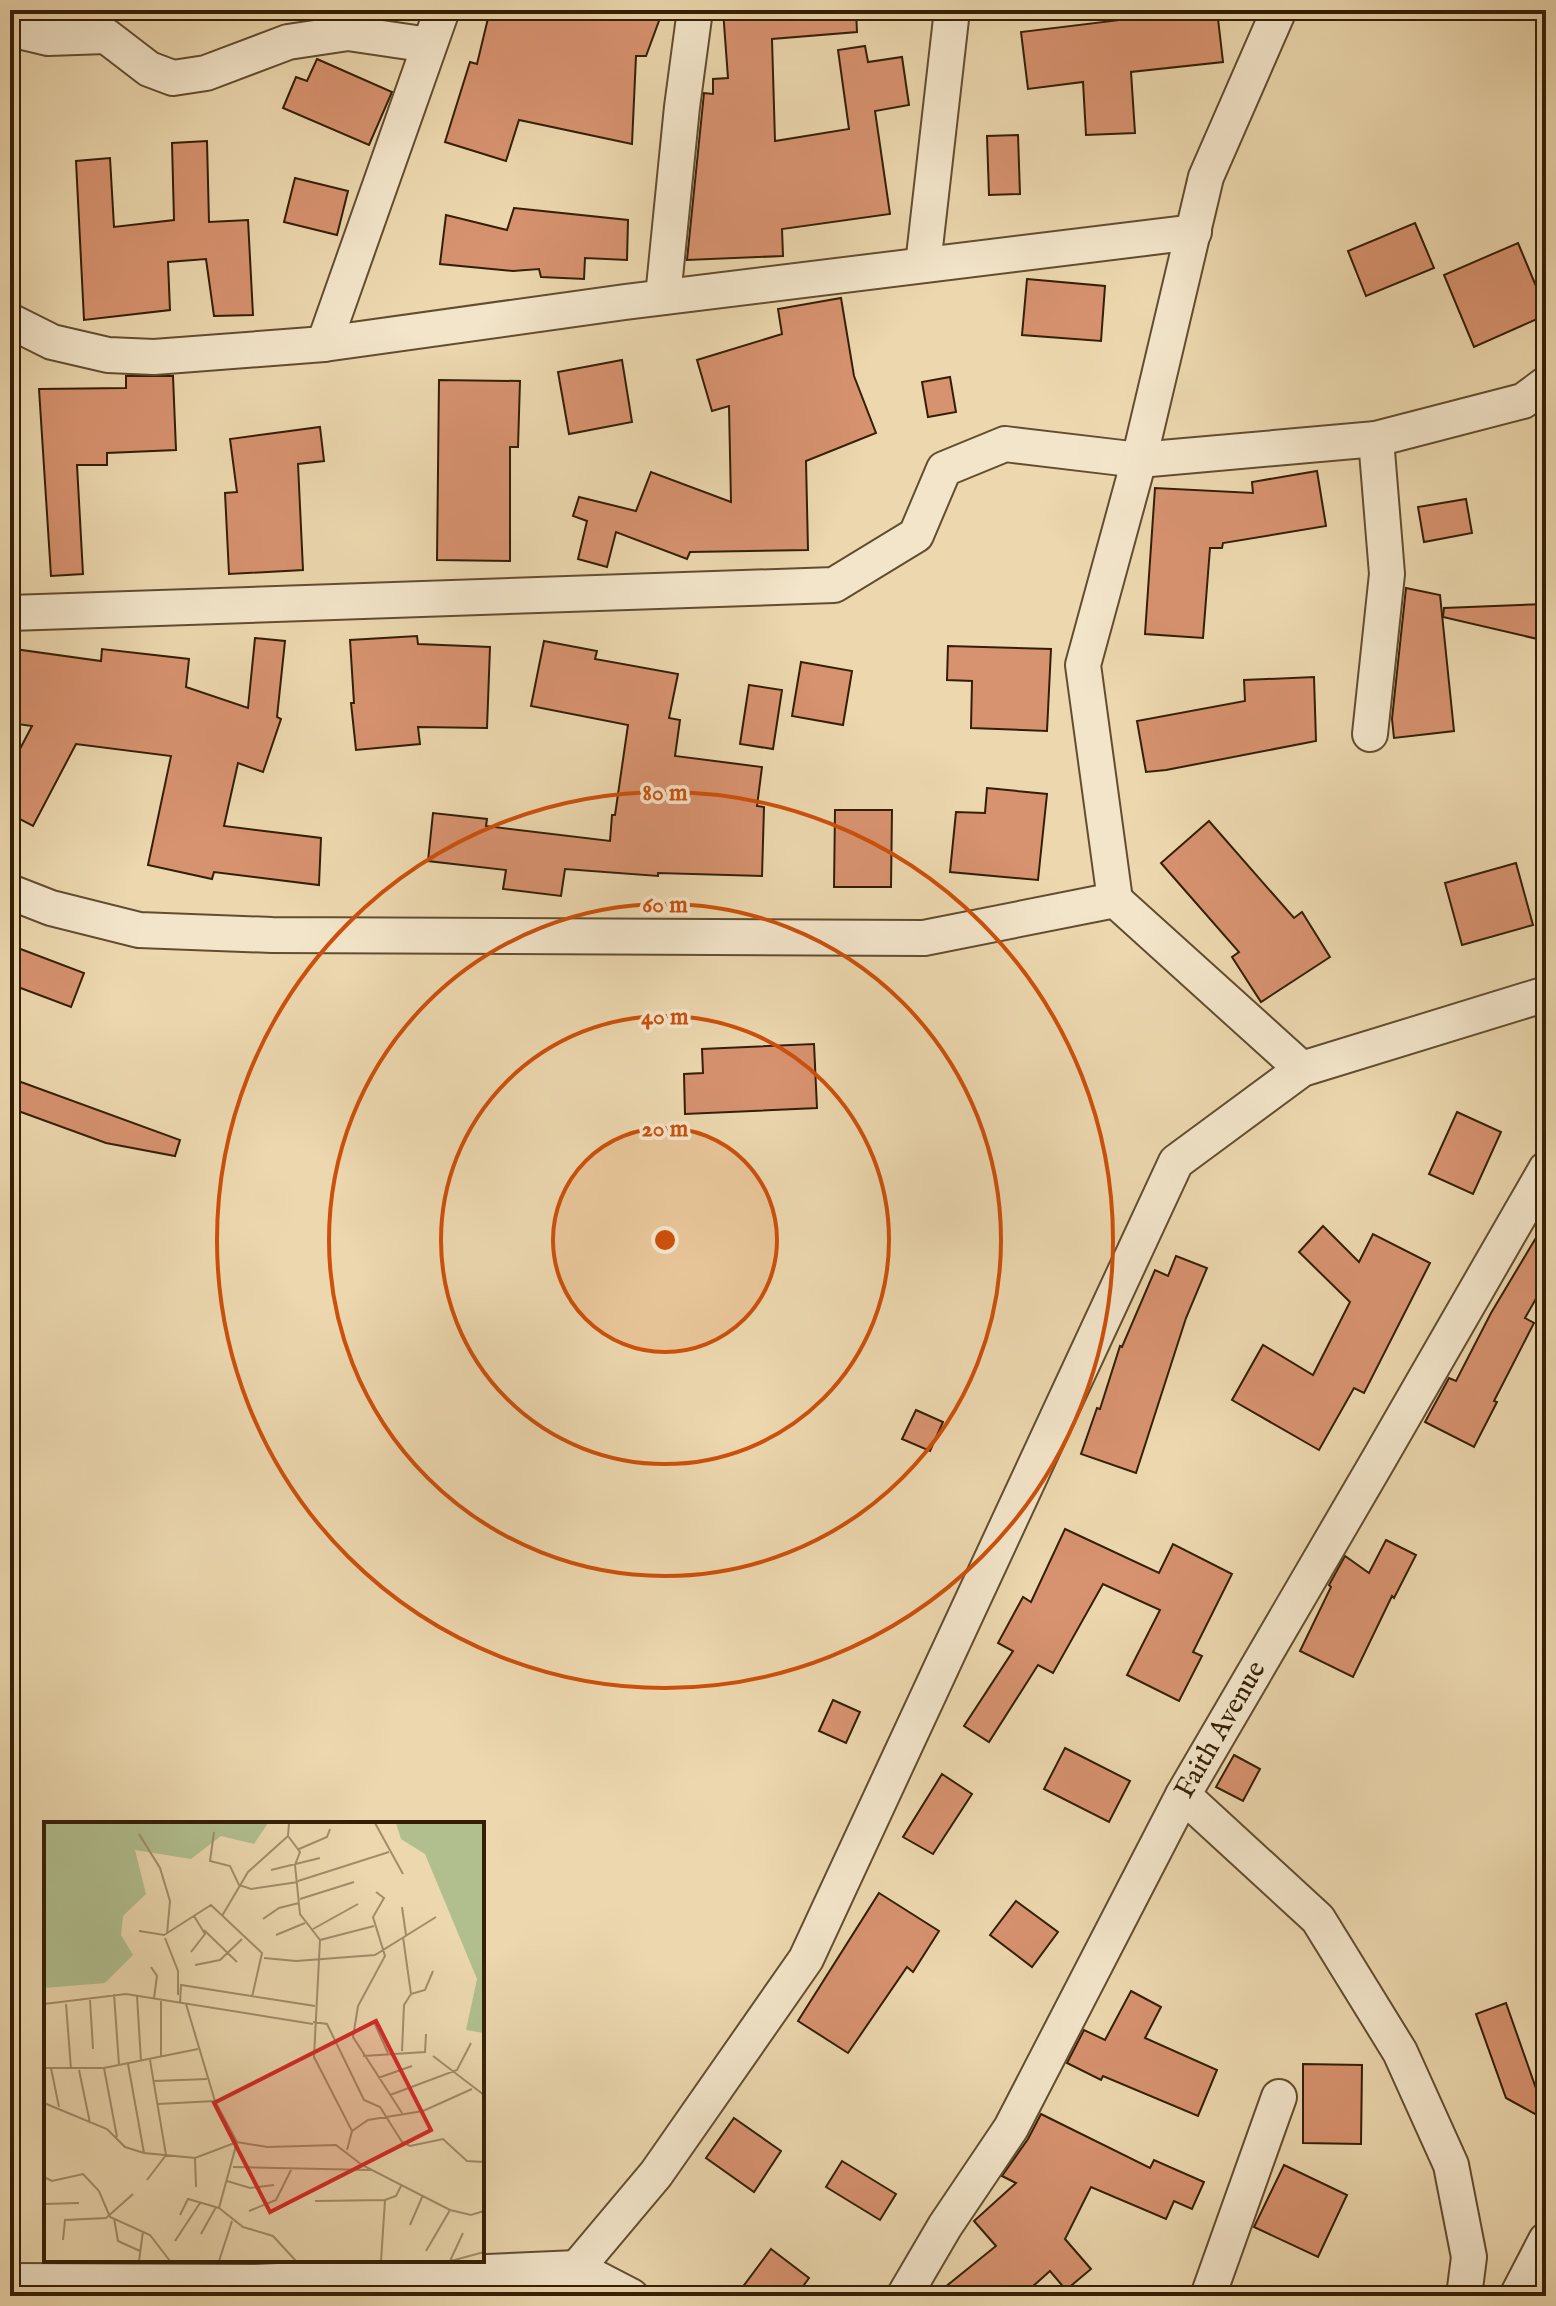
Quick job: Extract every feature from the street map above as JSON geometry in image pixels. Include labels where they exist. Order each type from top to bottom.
[{"type":"street","points":[[324,344],[442,10]]},
{"type":"street","points":[[663,297],[695,10]]},
{"type":"street","points":[[923,265],[952,10]]},
{"type":"street","points":[[1279,10],[1206,177],[1139,460],[1083,665],[1115,900],[1302,1069]]},
{"type":"street","points":[[10,29],[48,38],[105,23],[149,69],[173,78],[206,73],[288,42],[348,33],[429,45]]},
{"type":"street","points":[[10,321],[52,342],[108,355],[154,357],[324,344],[663,297],[1194,232]]},
{"type":"street","points":[[10,613],[834,585],[916,535],[944,469],[1005,444],[1139,460],[1376,439],[1523,401],[1546,384]]},
{"type":"street","points":[[1370,734],[1387,574],[1376,439]]},
{"type":"street","points":[[10,892],[51,908],[139,930],[272,935],[924,938],[1115,900]]},
{"type":"street","points":[[576,2282],[656,2174],[806,1959],[1176,1162],[1302,1069],[1546,994]]},
{"type":"street","name":"Faith Avenue","points":[[904,2296],[945,2226],[1011,2128],[1183,1795],[1546,1169]]},
{"type":"street","points":[[1183,1795],[1318,1919],[1400,2052],[1451,2165],[1469,2257],[1464,2296]]},
{"type":"street","points":[[1208,2296],[1279,2097]]},
{"type":"street","points":[[1517,2296],[1546,2240]]},
{"type":"street","points":[[10,2281],[254,2289],[576,2282],[631,2296]]},
{"type":"building","points":[[490,10],[663,10],[646,56],[636,56],[632,144],[519,120],[506,161],[445,142],[470,62],[477,64]]},
{"type":"building","points":[[723,10],[856,10],[857,32],[772,39],[775,141],[849,129],[838,50],[865,46],[868,62],[902,57],[909,105],[875,111],[890,214],[782,229],[783,256],[687,260],[704,93],[713,94],[713,79],[728,78]]},
{"type":"building","points":[[1144,10],[1217,10],[1223,62],[1131,72],[1135,133],[1086,135],[1083,82],[1028,89],[1021,32],[1145,17]]},
{"type":"building","points":[[317,59],[392,92],[369,145],[283,108],[296,77],[307,81]]},
{"type":"building","points":[[1018,135],[1020,194],[989,195],[987,136]]},
{"type":"building","points":[[207,141],[209,222],[248,220],[253,315],[214,316],[206,259],[168,262],[170,310],[84,320],[76,161],[110,158],[114,227],[174,220],[172,143]]},
{"type":"building","points":[[295,178],[348,191],[337,235],[284,222]]},
{"type":"building","points":[[514,208],[628,220],[627,260],[585,258],[584,279],[541,277],[539,269],[513,271],[440,264],[446,215],[507,230]]},
{"type":"building","points":[[1415,223],[1434,268],[1366,296],[1348,251]]},
{"type":"building","points":[[1518,243],[1546,315],[1474,347],[1444,275]]},
{"type":"building","points":[[1027,279],[1105,286],[1101,341],[1022,335]]},
{"type":"building","points":[[841,298],[854,376],[876,433],[806,461],[808,550],[690,552],[687,559],[616,532],[607,567],[578,559],[587,521],[573,516],[579,497],[636,511],[651,472],[731,502],[729,406],[712,411],[697,360],[782,334],[778,309]]},
{"type":"building","points":[[622,360],[632,422],[569,434],[558,372]]},
{"type":"building","points":[[126,376],[173,376],[176,450],[107,453],[107,465],[77,465],[83,574],[51,576],[39,389],[126,388]]},
{"type":"building","points":[[950,377],[956,412],[928,417],[922,382]]},
{"type":"building","points":[[439,380],[520,381],[518,447],[510,447],[510,561],[437,560]]},
{"type":"building","points":[[320,427],[324,461],[298,464],[303,570],[229,574],[225,493],[237,492],[230,439]]},
{"type":"building","points":[[1317,471],[1326,526],[1223,543],[1222,548],[1210,548],[1203,638],[1145,634],[1155,488],[1253,493],[1252,482]]},
{"type":"building","points":[[1466,499],[1472,533],[1424,542],[1418,507]]},
{"type":"building","points":[[1406,588],[1440,595],[1454,731],[1394,738],[1392,719]]},
{"type":"building","points":[[1546,604],[1546,641],[1443,617],[1444,608]]},
{"type":"building","points":[[417,636],[418,644],[490,647],[487,728],[418,727],[420,744],[356,750],[351,703],[354,703],[350,640]]},
{"type":"building","points":[[255,638],[285,641],[277,717],[281,719],[263,772],[238,763],[224,826],[321,838],[319,885],[214,872],[212,879],[148,865],[171,756],[76,744],[33,826],[10,814],[10,768],[32,726],[10,723],[10,678],[14,649],[101,661],[102,649],[189,659],[186,687],[248,708]]},
{"type":"building","points":[[544,641],[597,651],[595,659],[678,674],[669,718],[680,720],[675,756],[762,767],[757,806],[764,807],[762,876],[658,873],[658,876],[565,869],[561,896],[503,889],[506,870],[428,861],[433,813],[487,819],[486,826],[610,841],[628,725],[531,706]]},
{"type":"building","points":[[948,646],[1051,649],[1047,731],[971,728],[972,681],[947,680]]},
{"type":"building","points":[[801,662],[852,671],[843,725],[792,716]]},
{"type":"building","points":[[1314,677],[1316,741],[1146,772],[1137,721],[1245,701],[1244,680]]},
{"type":"building","points":[[749,685],[782,690],[773,749],[740,744]]},
{"type":"building","points":[[987,788],[1047,794],[1038,880],[950,872],[956,812],[985,813]]},
{"type":"building","points":[[835,810],[892,810],[891,887],[834,887]]},
{"type":"building","points":[[1209,821],[1294,918],[1302,912],[1330,957],[1261,1002],[1232,957],[1239,952],[1161,863]]},
{"type":"building","points":[[1516,863],[1533,925],[1462,945],[1445,883]]},
{"type":"building","points":[[10,945],[84,973],[71,1007],[10,984]]},
{"type":"building","points":[[814,1044],[817,1108],[685,1114],[684,1074],[703,1073],[702,1049]]},
{"type":"building","points":[[10,1078],[180,1140],[175,1156],[106,1143],[10,1108]]},
{"type":"building","points":[[1457,1112],[1501,1132],[1473,1194],[1429,1174]]},
{"type":"building","points":[[1546,1221],[1546,1281],[1525,1318],[1534,1323],[1474,1447],[1425,1422],[1449,1378],[1456,1381],[1491,1313]]},
{"type":"building","points":[[1323,1226],[1359,1262],[1373,1234],[1430,1263],[1364,1393],[1354,1388],[1319,1450],[1232,1400],[1263,1345],[1313,1375],[1350,1302],[1299,1252]]},
{"type":"building","points":[[1176,1256],[1207,1268],[1186,1318],[1136,1473],[1081,1454],[1097,1408],[1100,1409],[1120,1346],[1155,1270],[1168,1276]]},
{"type":"building","points":[[916,1410],[943,1422],[930,1451],[902,1439]]},
{"type":"building","points":[[1065,1529],[1159,1573],[1173,1544],[1232,1574],[1193,1652],[1202,1656],[1179,1701],[1127,1675],[1160,1610],[1103,1584],[1053,1673],[1038,1665],[989,1742],[964,1726],[1013,1651],[998,1643],[1023,1597],[1031,1602]]},
{"type":"building","points":[[1386,1540],[1416,1555],[1394,1598],[1392,1596],[1353,1677],[1300,1651],[1345,1556],[1369,1573]]},
{"type":"building","points":[[833,1700],[860,1712],[846,1743],[819,1731]]},
{"type":"building","points":[[1065,1748],[1130,1781],[1109,1822],[1044,1789]]},
{"type":"building","points":[[1234,1755],[1260,1769],[1243,1801],[1216,1787]]},
{"type":"building","points":[[942,1774],[972,1794],[933,1854],[903,1837]]},
{"type":"building","points":[[879,1893],[939,1931],[913,1972],[907,1967],[848,2053],[798,2021]]},
{"type":"building","points":[[1016,1901],[1058,1932],[1032,1967],[990,1935]]},
{"type":"building","points":[[1131,1991],[1161,2007],[1145,2038],[1217,2070],[1198,2116],[1103,2076],[1101,2080],[1067,2063],[1084,2030],[1105,2040]]},
{"type":"building","points":[[1506,2003],[1546,2120],[1506,2098],[1476,2014]]},
{"type":"building","points":[[1303,2064],[1362,2065],[1361,2144],[1303,2143]]},
{"type":"building","points":[[1041,2114],[1150,2168],[1154,2160],[1204,2182],[1192,2209],[1174,2201],[1166,2219],[1091,2187],[1065,2239],[1091,2269],[1066,2290],[1050,2271],[1022,2296],[934,2296],[996,2246],[974,2221],[1016,2183],[1002,2176]]},
{"type":"building","points":[[734,2118],[781,2151],[754,2192],[706,2158]]},
{"type":"building","points":[[842,2161],[896,2194],[880,2220],[826,2187]]},
{"type":"building","points":[[1284,2165],[1347,2195],[1318,2257],[1254,2227]]},
{"type":"building","points":[[771,2249],[809,2278],[796,2296],[736,2296]]}]
